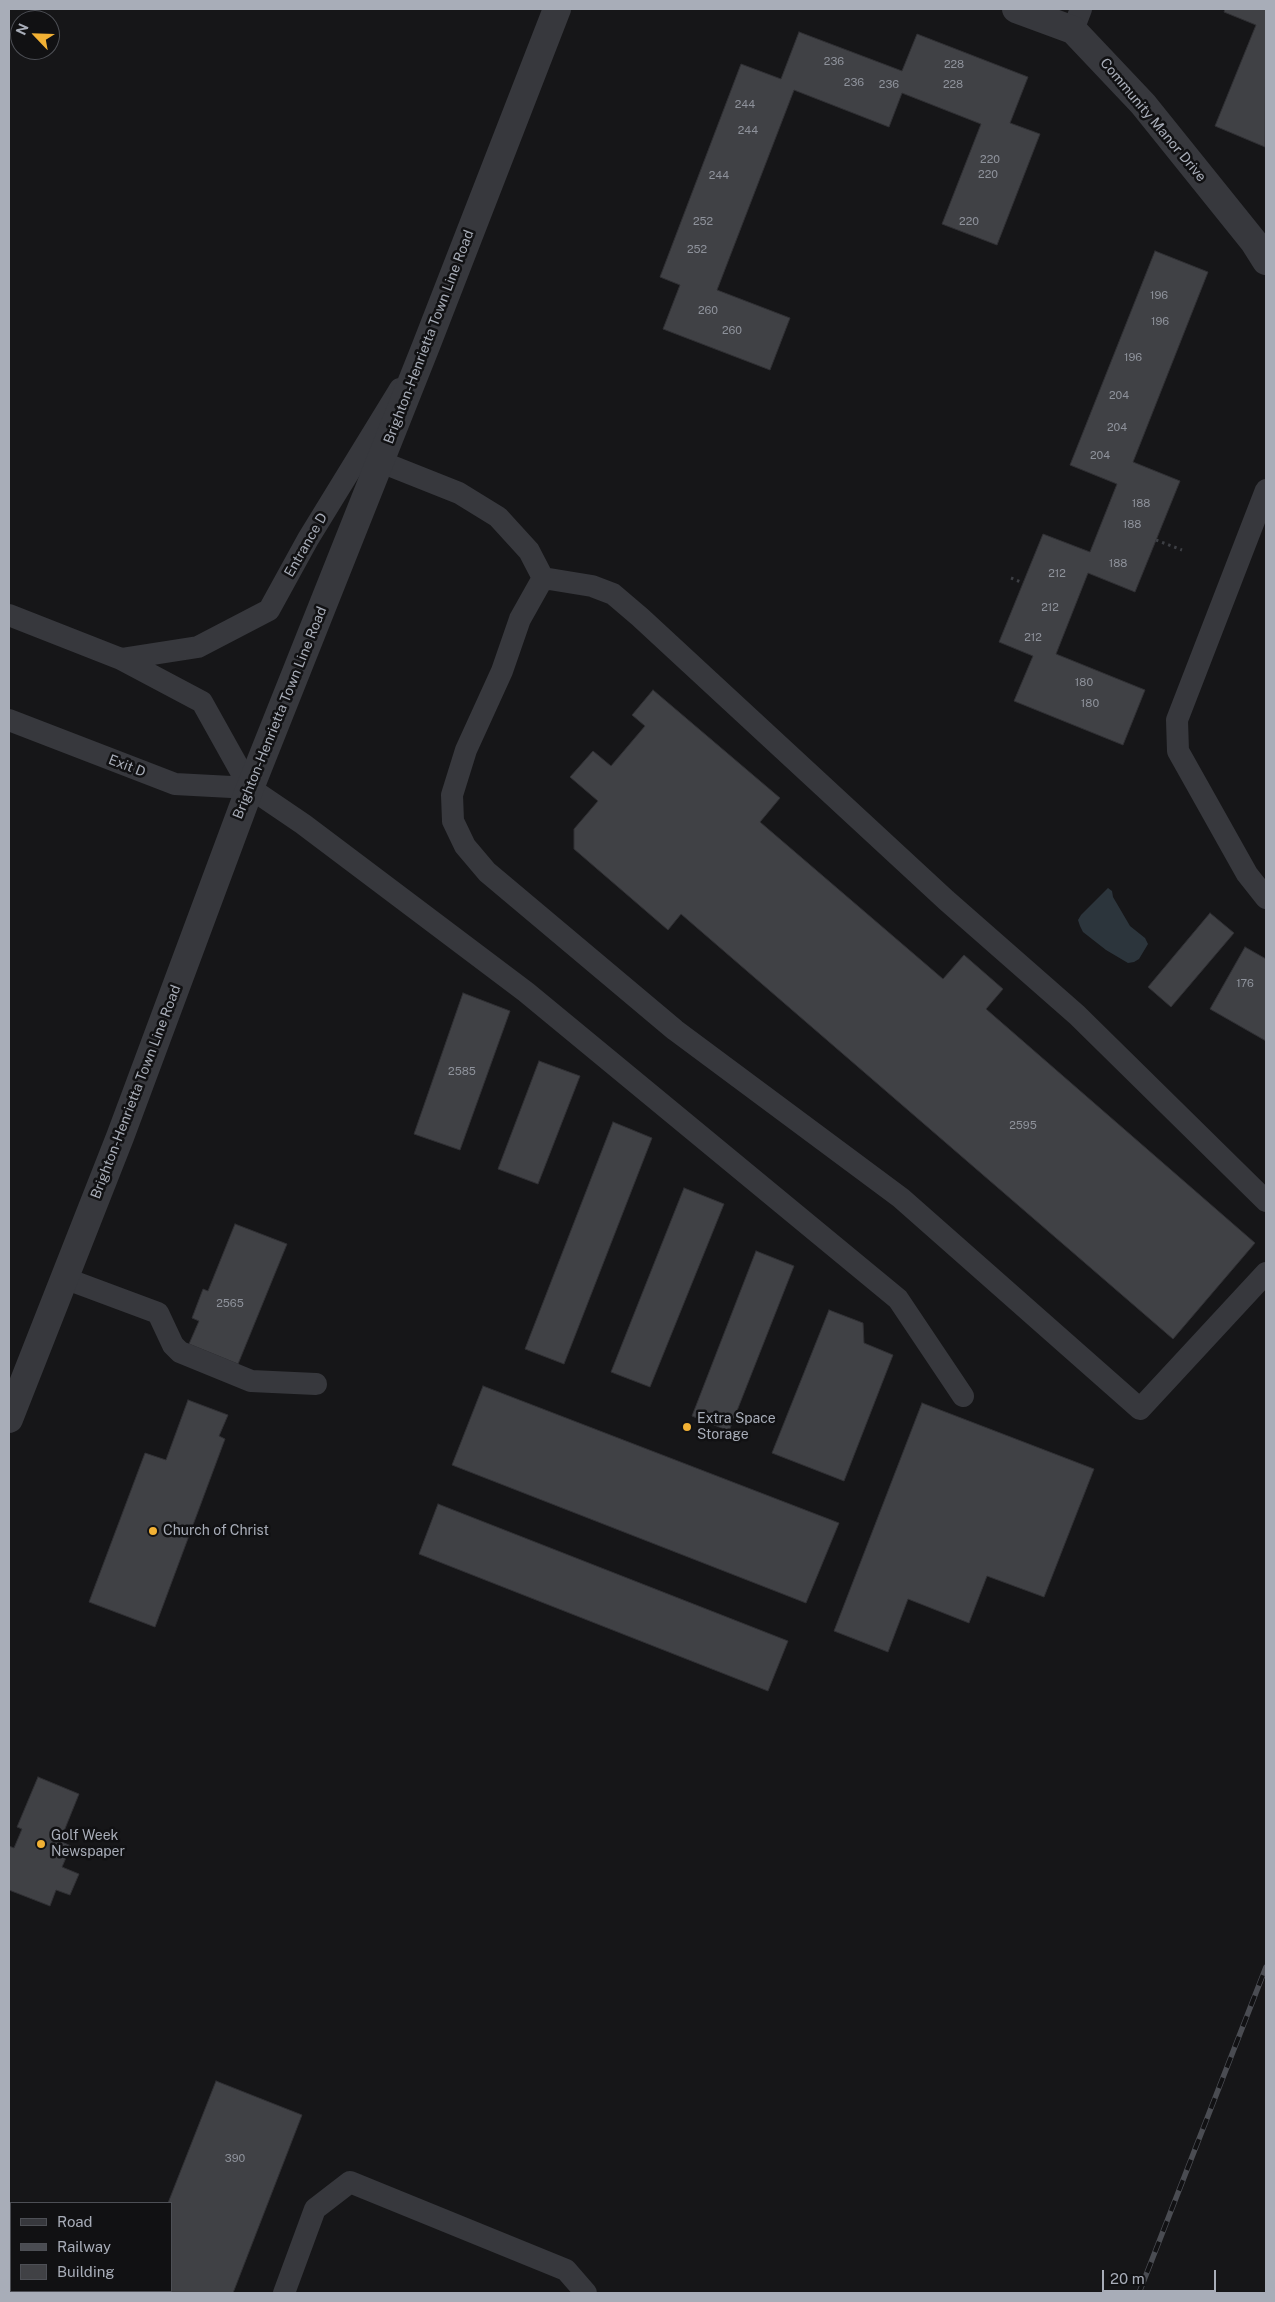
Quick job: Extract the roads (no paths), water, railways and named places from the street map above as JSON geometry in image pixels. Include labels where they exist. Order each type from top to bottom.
[{"type":"street","name":"Brighton-Henrietta Town Line Road","points":[[9,1419],[120,1137],[370,458],[426,346],[556,9]]},
{"type":"street","name":"Community Manor Drive","points":[[1016,9],[1077,19],[1254,242],[1266,261]]},
{"type":"lane","points":[[370,458],[458,493],[498,516],[529,551],[543,578]]},
{"type":"lane","name":"Entrance D","points":[[121,659],[198,647],[269,610],[308,539],[370,458]]},
{"type":"lane","points":[[1266,490],[1177,720],[1178,751],[1247,874],[1266,898]]},
{"type":"lane","points":[[543,578],[592,586],[613,594],[640,617],[946,900],[1077,1015],[1266,1201]]},
{"type":"lane","points":[[543,578],[520,619],[502,671],[466,750],[452,795],[453,821],[465,846],[487,872],[676,1030],[901,1198],[1140,1409],[1266,1273]]},
{"type":"lane","points":[[9,615],[121,659],[202,702],[250,788],[303,824],[526,992],[898,1299],[963,1396]]},
{"type":"lane","name":"Exit D","points":[[9,720],[175,784],[250,788]]},
{"type":"lane","points":[[64,1278],[158,1313],[172,1345],[180,1352],[251,1381],[316,1384]]},
{"type":"lane","points":[[284,2293],[315,2209],[350,2182],[566,2270],[586,2293]]},
{"type":"railway","points":[[1139,2293],[1266,1967]]},
{"type":"place","name":"Extra Space Storage","points":[[687,1427]]},
{"type":"place","name":"Church of Christ","points":[[153,1531]]},
{"type":"place","name":"Golf Week Newspaper","points":[[41,1844]]}]
